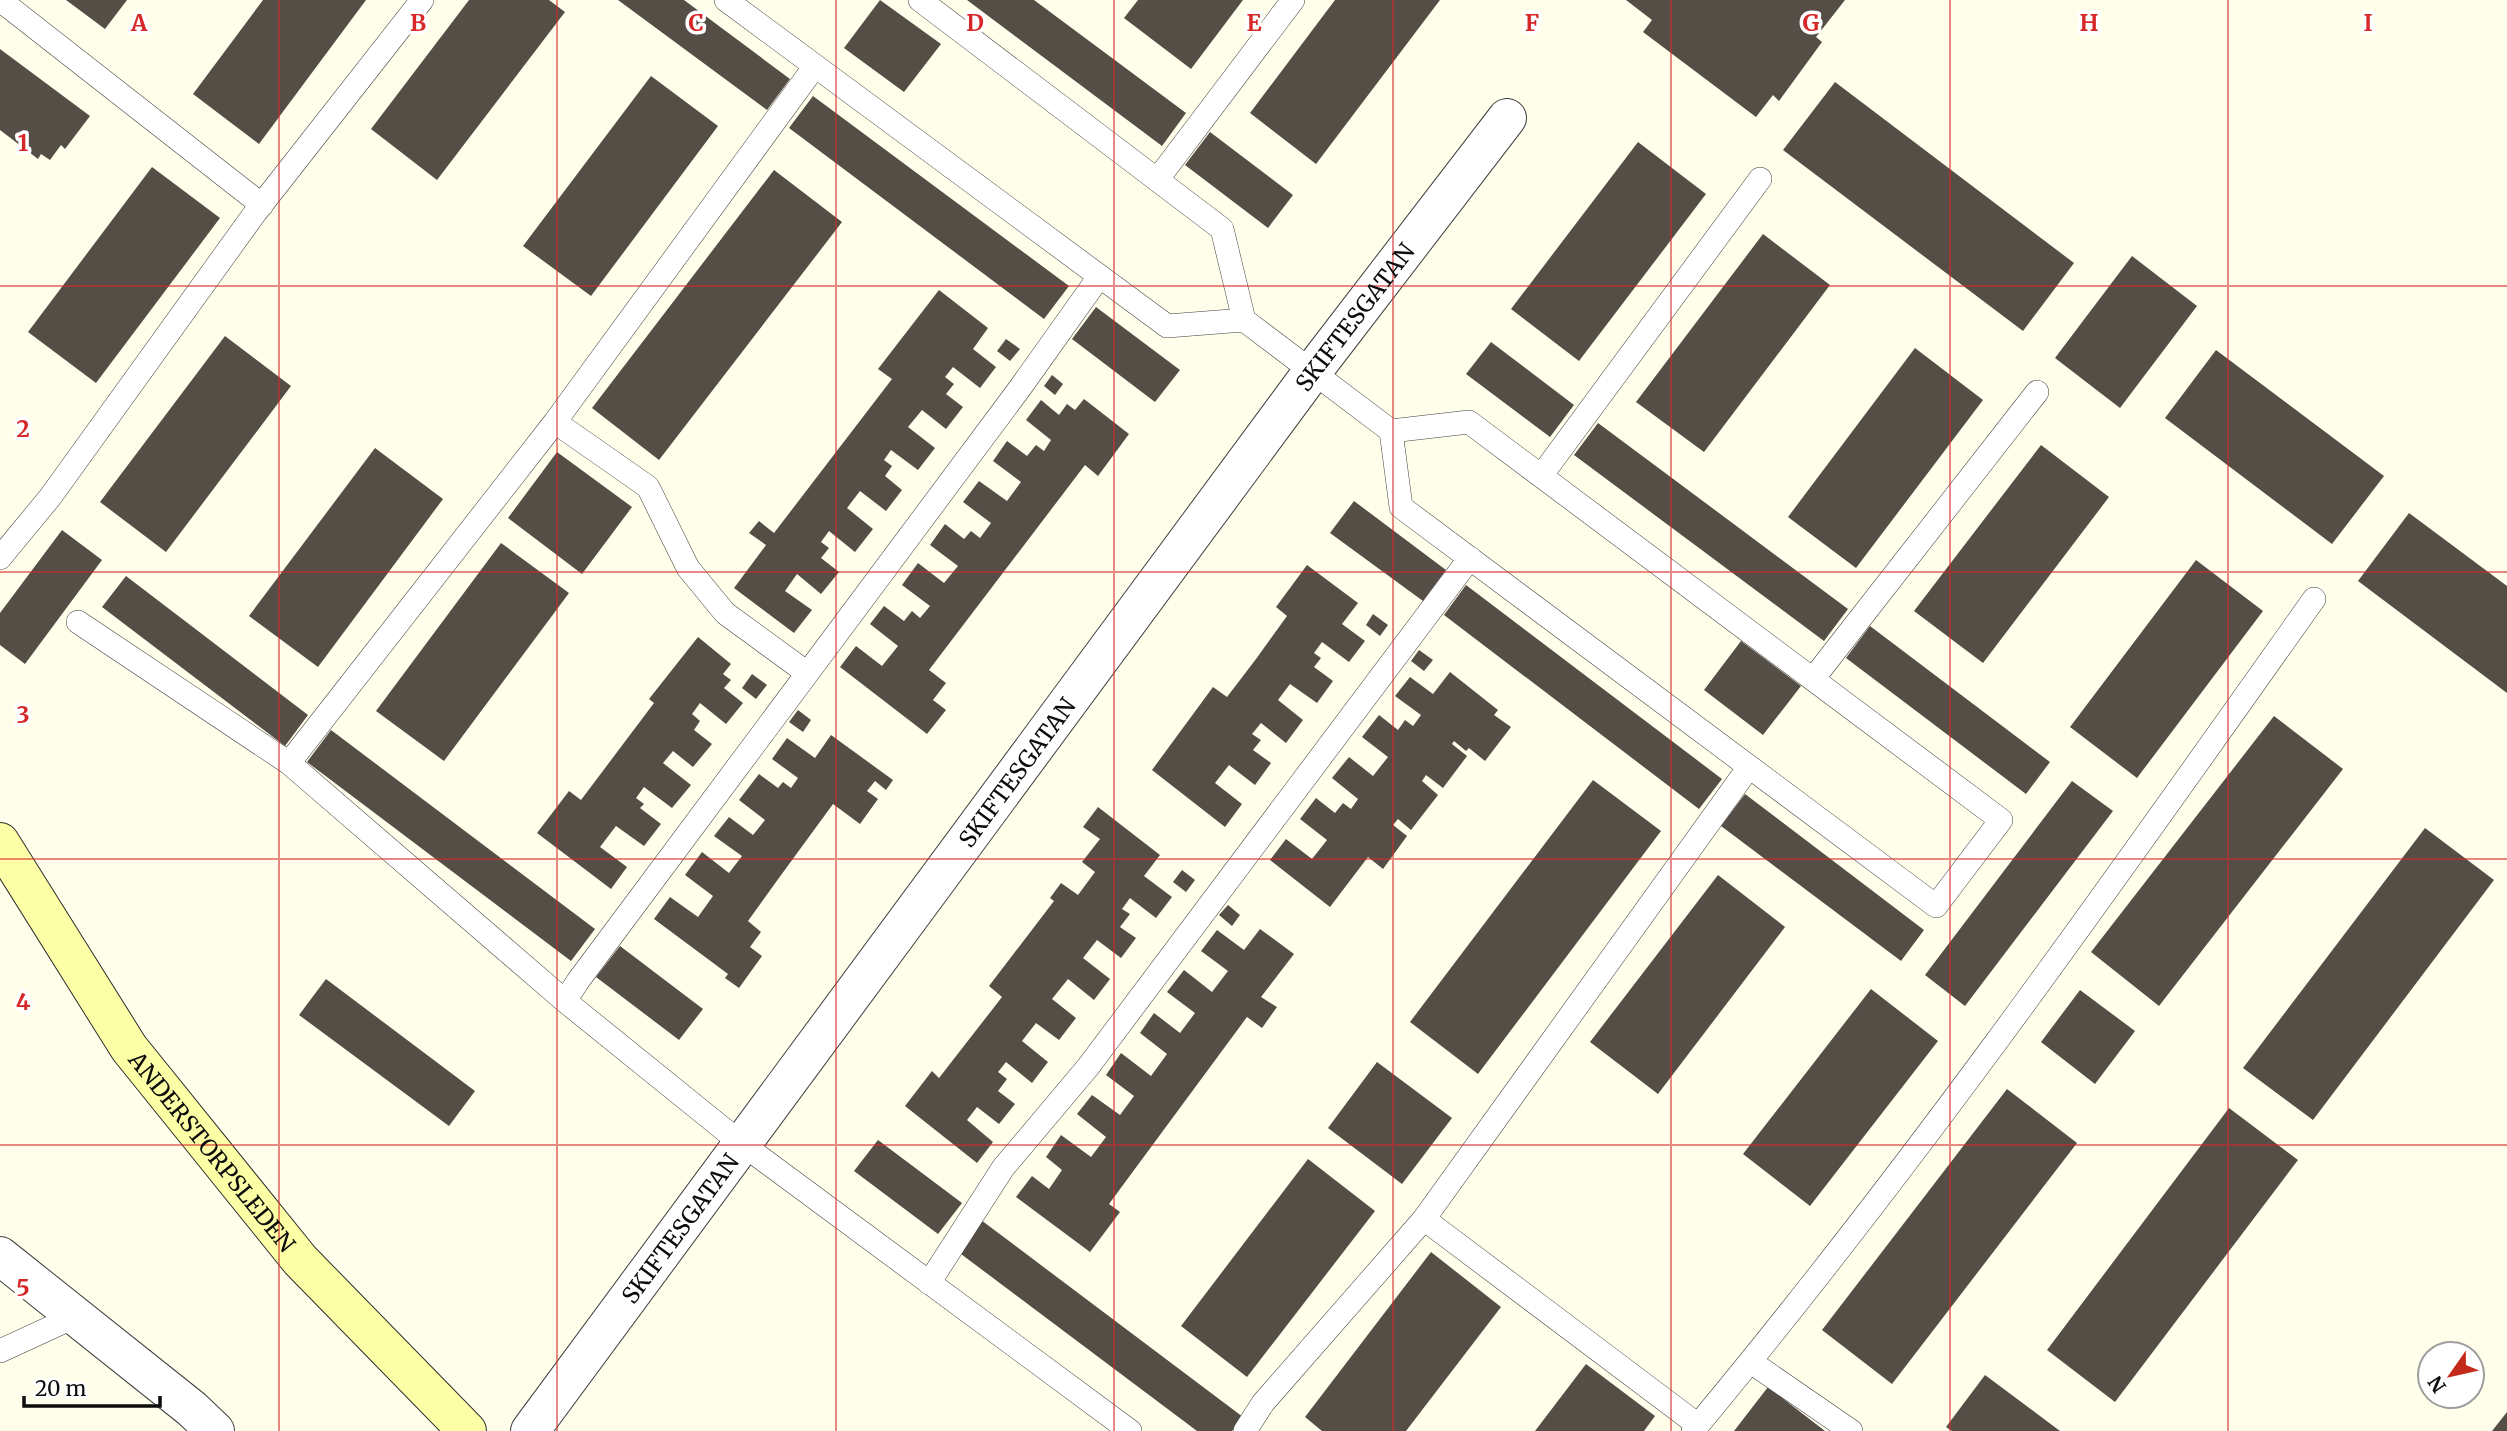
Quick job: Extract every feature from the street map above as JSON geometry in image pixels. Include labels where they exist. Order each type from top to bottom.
[{"type":"main road","name":"ANDERSTORPSLEDEN","points":[[0,842],[129,1048],[300,1260],[467,1431]]},
{"type":"street","name":"SKIFTESGATAN","points":[[530,1431],[1311,372],[1507,118]]},
{"type":"street","points":[[0,1255],[192,1409],[215,1431]]},
{"type":"lane","points":[[0,0],[262,205]]},
{"type":"lane","points":[[0,558],[51,496],[262,205],[422,0]]},
{"type":"lane","points":[[726,0],[1167,326],[1244,320]]},
{"type":"lane","points":[[920,0],[1222,229],[1244,320],[1311,372],[1391,431],[1469,422],[2001,820],[1936,906],[1401,507],[1391,431]]},
{"type":"lane","points":[[1157,180],[1293,0]]},
{"type":"lane","points":[[289,763],[555,422],[816,66]]},
{"type":"lane","points":[[1541,476],[1760,179]]},
{"type":"lane","points":[[565,1002],[586,970],[1020,388],[1099,277]]},
{"type":"lane","points":[[1813,679],[2037,392]]},
{"type":"lane","points":[[555,422],[648,487],[688,568],[726,613],[807,673]]},
{"type":"lane","points":[[929,1283],[1003,1168],[1096,1056],[1470,558]]},
{"type":"lane","points":[[1424,1219],[1695,1428],[1751,1362],[2052,967],[2314,599]]},
{"type":"lane","points":[[78,622],[289,763],[565,1002],[742,1144],[1130,1431]]},
{"type":"lane","points":[[1245,1431],[1263,1403],[1424,1219],[1749,767]]},
{"type":"lane","points":[[0,1351],[76,1316]]},
{"type":"lane","points":[[1751,1362],[1851,1431]]},
{"type":"building","points":[[66,0],[127,0],[105,29]]},
{"type":"building","points":[[263,0],[366,0],[259,144],[193,94]]},
{"type":"building","points":[[469,0],[549,0],[565,12],[437,180],[371,129]]},
{"type":"building","points":[[618,0],[684,0],[790,79],[767,110]]},
{"type":"building","points":[[880,0],[941,44],[904,92],[844,48]]},
{"type":"building","points":[[967,0],[1034,0],[1186,113],[1162,146]]},
{"type":"building","points":[[1138,0],[1243,0],[1191,69],[1124,18]]},
{"type":"building","points":[[1335,0],[1440,0],[1316,164],[1250,113]]},
{"type":"building","points":[[1626,0],[1845,0],[1816,37],[1822,42],[1779,101],[1773,95],[1756,117],[1643,32],[1652,20]]},
{"type":"building","points":[[0,49],[90,116],[65,149],[61,145],[50,160],[41,154],[38,159],[0,130]]},
{"type":"building","points":[[651,76],[718,126],[591,296],[523,246]]},
{"type":"building","points":[[1835,82],[2074,263],[2023,331],[1783,150]]},
{"type":"building","points":[[813,96],[1069,286],[1044,319],[789,128]]},
{"type":"building","points":[[1210,132],[1293,195],[1268,228],[1185,165]]},
{"type":"building","points":[[1638,142],[1706,194],[1579,361],[1511,309]]},
{"type":"building","points":[[152,167],[220,218],[96,383],[28,332]]},
{"type":"building","points":[[774,170],[842,222],[659,460],[592,408]]},
{"type":"building","points":[[1763,234],[1830,285],[1704,452],[1636,402]]},
{"type":"building","points":[[2132,256],[2197,306],[2120,408],[2055,358]]},
{"type":"building","points":[[939,290],[988,328],[973,349],[996,367],[980,388],[953,367],[945,377],[954,384],[946,394],[963,407],[946,429],[922,410],[908,427],[935,448],[918,470],[891,450],[884,460],[892,466],[885,476],[902,490],[886,511],[860,491],[847,508],[873,529],[855,552],[829,531],[821,542],[829,548],[821,558],[839,572],[821,594],[797,574],[785,591],[812,610],[794,633],[734,588],[766,545],[749,533],[759,521],[774,533],[892,379],[878,369]]},
{"type":"building","points":[[1096,307],[1180,370],[1155,402],[1072,339]]},
{"type":"building","points":[[225,336],[291,386],[166,552],[100,502]]},
{"type":"building","points":[[1006,339],[1020,349],[1010,361],[997,351]]},
{"type":"building","points":[[1491,342],[1574,405],[1550,437],[1466,374]]},
{"type":"building","points":[[1915,348],[1983,400],[1856,568],[1788,517]]},
{"type":"building","points":[[2216,350],[2384,476],[2332,544],[2165,418]]},
{"type":"building","points":[[1052,375],[1063,384],[1055,395],[1044,386]]},
{"type":"building","points":[[1084,399],[1129,434],[1098,476],[1085,465],[929,670],[946,683],[933,700],[946,710],[927,734],[840,667],[856,646],[882,666],[898,646],[870,624],[884,606],[904,621],[912,611],[920,618],[930,606],[902,585],[918,563],[944,583],[958,566],[930,545],[945,524],[964,539],[971,531],[980,538],[991,523],[963,502],[979,481],[1007,501],[1021,482],[993,461],[1007,441],[1027,456],[1036,445],[1044,451],[1051,440],[1026,420],[1041,400],[1059,415],[1067,404],[1075,410]]},
{"type":"building","points":[[1598,423],[1848,609],[1824,641],[1574,455]]},
{"type":"building","points":[[2041,445],[2109,497],[1983,663],[1914,611]]},
{"type":"building","points":[[375,448],[443,499],[318,667],[249,616]]},
{"type":"building","points":[[557,452],[632,507],[582,574],[508,518]]},
{"type":"building","points":[[1354,501],[1446,570],[1423,601],[1330,533]]},
{"type":"building","points":[[2409,513],[2507,586],[2507,693],[2358,581]]},
{"type":"building","points":[[62,530],[102,560],[25,664],[0,645],[0,613]]},
{"type":"building","points":[[501,543],[569,593],[444,761],[376,711]]},
{"type":"building","points":[[2196,560],[2263,611],[2137,778],[2070,727]]},
{"type":"building","points":[[1307,565],[1358,603],[1342,624],[1365,641],[1349,662],[1322,642],[1314,653],[1321,658],[1314,667],[1333,681],[1317,703],[1290,684],[1278,700],[1303,720],[1286,743],[1261,723],[1252,734],[1261,740],[1253,750],[1271,763],[1255,785],[1229,765],[1215,783],[1242,804],[1225,827],[1152,770],[1213,687],[1227,697],[1256,659],[1287,616],[1276,607]]},
{"type":"building","points":[[126,576],[308,715],[285,746],[102,607]]},
{"type":"building","points":[[1466,585],[1722,779],[1699,809],[1444,615]]},
{"type":"building","points":[[1373,614],[1388,625],[1380,636],[1366,625]]},
{"type":"building","points":[[1870,626],[2050,762],[2026,794],[1846,658]]},
{"type":"building","points":[[698,637],[731,664],[723,674],[731,680],[724,688],[743,703],[726,724],[700,703],[692,714],[700,721],[694,730],[712,744],[693,767],[673,751],[663,763],[691,785],[672,808],[644,787],[636,798],[644,804],[640,808],[661,824],[644,846],[616,826],[600,847],[627,867],[611,889],[537,833],[569,791],[581,800],[654,703],[649,699]]},
{"type":"building","points":[[1741,641],[1801,686],[1763,735],[1704,690]]},
{"type":"building","points":[[1419,650],[1433,660],[1424,671],[1411,661]]},
{"type":"building","points":[[1450,672],[1498,710],[1494,715],[1511,727],[1485,761],[1469,748],[1466,751],[1454,741],[1452,744],[1467,756],[1443,788],[1426,775],[1422,781],[1438,795],[1411,830],[1398,819],[1393,825],[1407,836],[1383,869],[1368,857],[1330,907],[1270,860],[1286,839],[1312,859],[1327,840],[1300,819],[1316,798],[1335,813],[1343,803],[1351,809],[1358,799],[1332,778],[1349,757],[1373,776],[1388,757],[1362,737],[1379,715],[1398,730],[1405,720],[1413,726],[1421,715],[1395,696],[1410,677],[1433,694]]},
{"type":"building","points":[[752,674],[767,685],[756,699],[742,688]]},
{"type":"building","points":[[798,710],[811,720],[803,732],[789,722]]},
{"type":"building","points":[[2274,716],[2343,769],[2159,1006],[2091,952]]},
{"type":"building","points":[[331,730],[595,929],[571,961],[307,762]]},
{"type":"building","points":[[831,735],[893,780],[886,790],[875,781],[867,791],[878,799],[860,824],[833,804],[748,921],[761,932],[750,947],[762,956],[739,988],[725,978],[728,974],[654,919],[670,897],[698,917],[713,896],[685,875],[702,852],[729,873],[742,856],[714,836],[729,817],[753,835],[765,820],[739,800],[759,774],[778,788],[783,782],[791,788],[798,778],[772,759],[787,738],[815,758]]},
{"type":"building","points":[[1593,780],[1661,831],[1478,1074],[1410,1022]]},
{"type":"building","points":[[2072,781],[2113,811],[1965,1006],[1925,975]]},
{"type":"building","points":[[1745,794],[1924,930],[1901,961],[1721,826]]},
{"type":"building","points":[[1098,807],[1160,855],[1144,876],[1172,897],[1156,918],[1130,898],[1122,909],[1130,914],[1120,927],[1136,938],[1121,958],[1097,940],[1083,958],[1110,979],[1094,1000],[1068,979],[1052,999],[1076,1018],[1059,1040],[1036,1023],[1022,1041],[1048,1062],[1032,1083],[1006,1062],[998,1072],[1007,1079],[998,1091],[1015,1104],[999,1124],[977,1107],[967,1120],[993,1142],[977,1163],[905,1106],[932,1071],[939,1078],[1002,997],[989,986],[1054,901],[1050,898],[1061,883],[1078,895],[1095,872],[1082,862],[1100,839],[1083,827]]},
{"type":"building","points":[[2425,828],[2494,880],[2313,1120],[2243,1068]]},
{"type":"building","points":[[1182,870],[1195,880],[1186,892],[1173,882]]},
{"type":"building","points":[[1718,875],[1785,927],[1658,1094],[1590,1042]]},
{"type":"building","points":[[1228,905],[1240,915],[1232,926],[1219,915]]},
{"type":"building","points":[[1260,929],[1294,954],[1261,997],[1277,1007],[1262,1028],[1247,1017],[1109,1204],[1120,1212],[1090,1252],[1016,1197],[1032,1176],[1049,1189],[1062,1170],[1046,1157],[1061,1135],[1091,1157],[1106,1137],[1077,1114],[1092,1095],[1120,1115],[1134,1096],[1106,1075],[1121,1053],[1151,1076],[1167,1054],[1140,1033],[1154,1013],[1180,1033],[1195,1013],[1167,992],[1184,970],[1212,992],[1228,971],[1201,951],[1217,930],[1244,950]]},
{"type":"building","points":[[620,946],[703,1009],[679,1040],[596,977]]},
{"type":"building","points":[[326,979],[475,1091],[449,1126],[299,1015]]},
{"type":"building","points":[[1871,989],[1938,1041],[1810,1206],[1743,1154]]},
{"type":"building","points":[[2080,990],[2135,1031],[2095,1084],[2041,1042]]},
{"type":"building","points":[[1377,1062],[1452,1118],[1402,1184],[1328,1128]]},
{"type":"building","points":[[2007,1089],[2077,1143],[1892,1384],[1822,1330]]},
{"type":"building","points":[[2229,1108],[2298,1160],[2115,1402],[2047,1350]]},
{"type":"building","points":[[878,1140],[962,1203],[938,1234],[854,1171]]},
{"type":"building","points":[[1308,1159],[1375,1211],[1247,1377],[1181,1326]]},
{"type":"building","points":[[981,1220],[1243,1417],[1232,1431],[1197,1431],[957,1251]]},
{"type":"building","points":[[1431,1252],[1501,1307],[1406,1431],[1322,1431],[1305,1417]]},
{"type":"building","points":[[1586,1364],[1655,1416],[1644,1431],[1535,1431]]},
{"type":"building","points":[[1985,1375],[2060,1431],[1952,1431],[1946,1427]]},
{"type":"building","points":[[1768,1387],[1825,1431],[1734,1431]]},
{"type":"building","points":[[2507,1412],[2507,1431],[2492,1431]]}]
